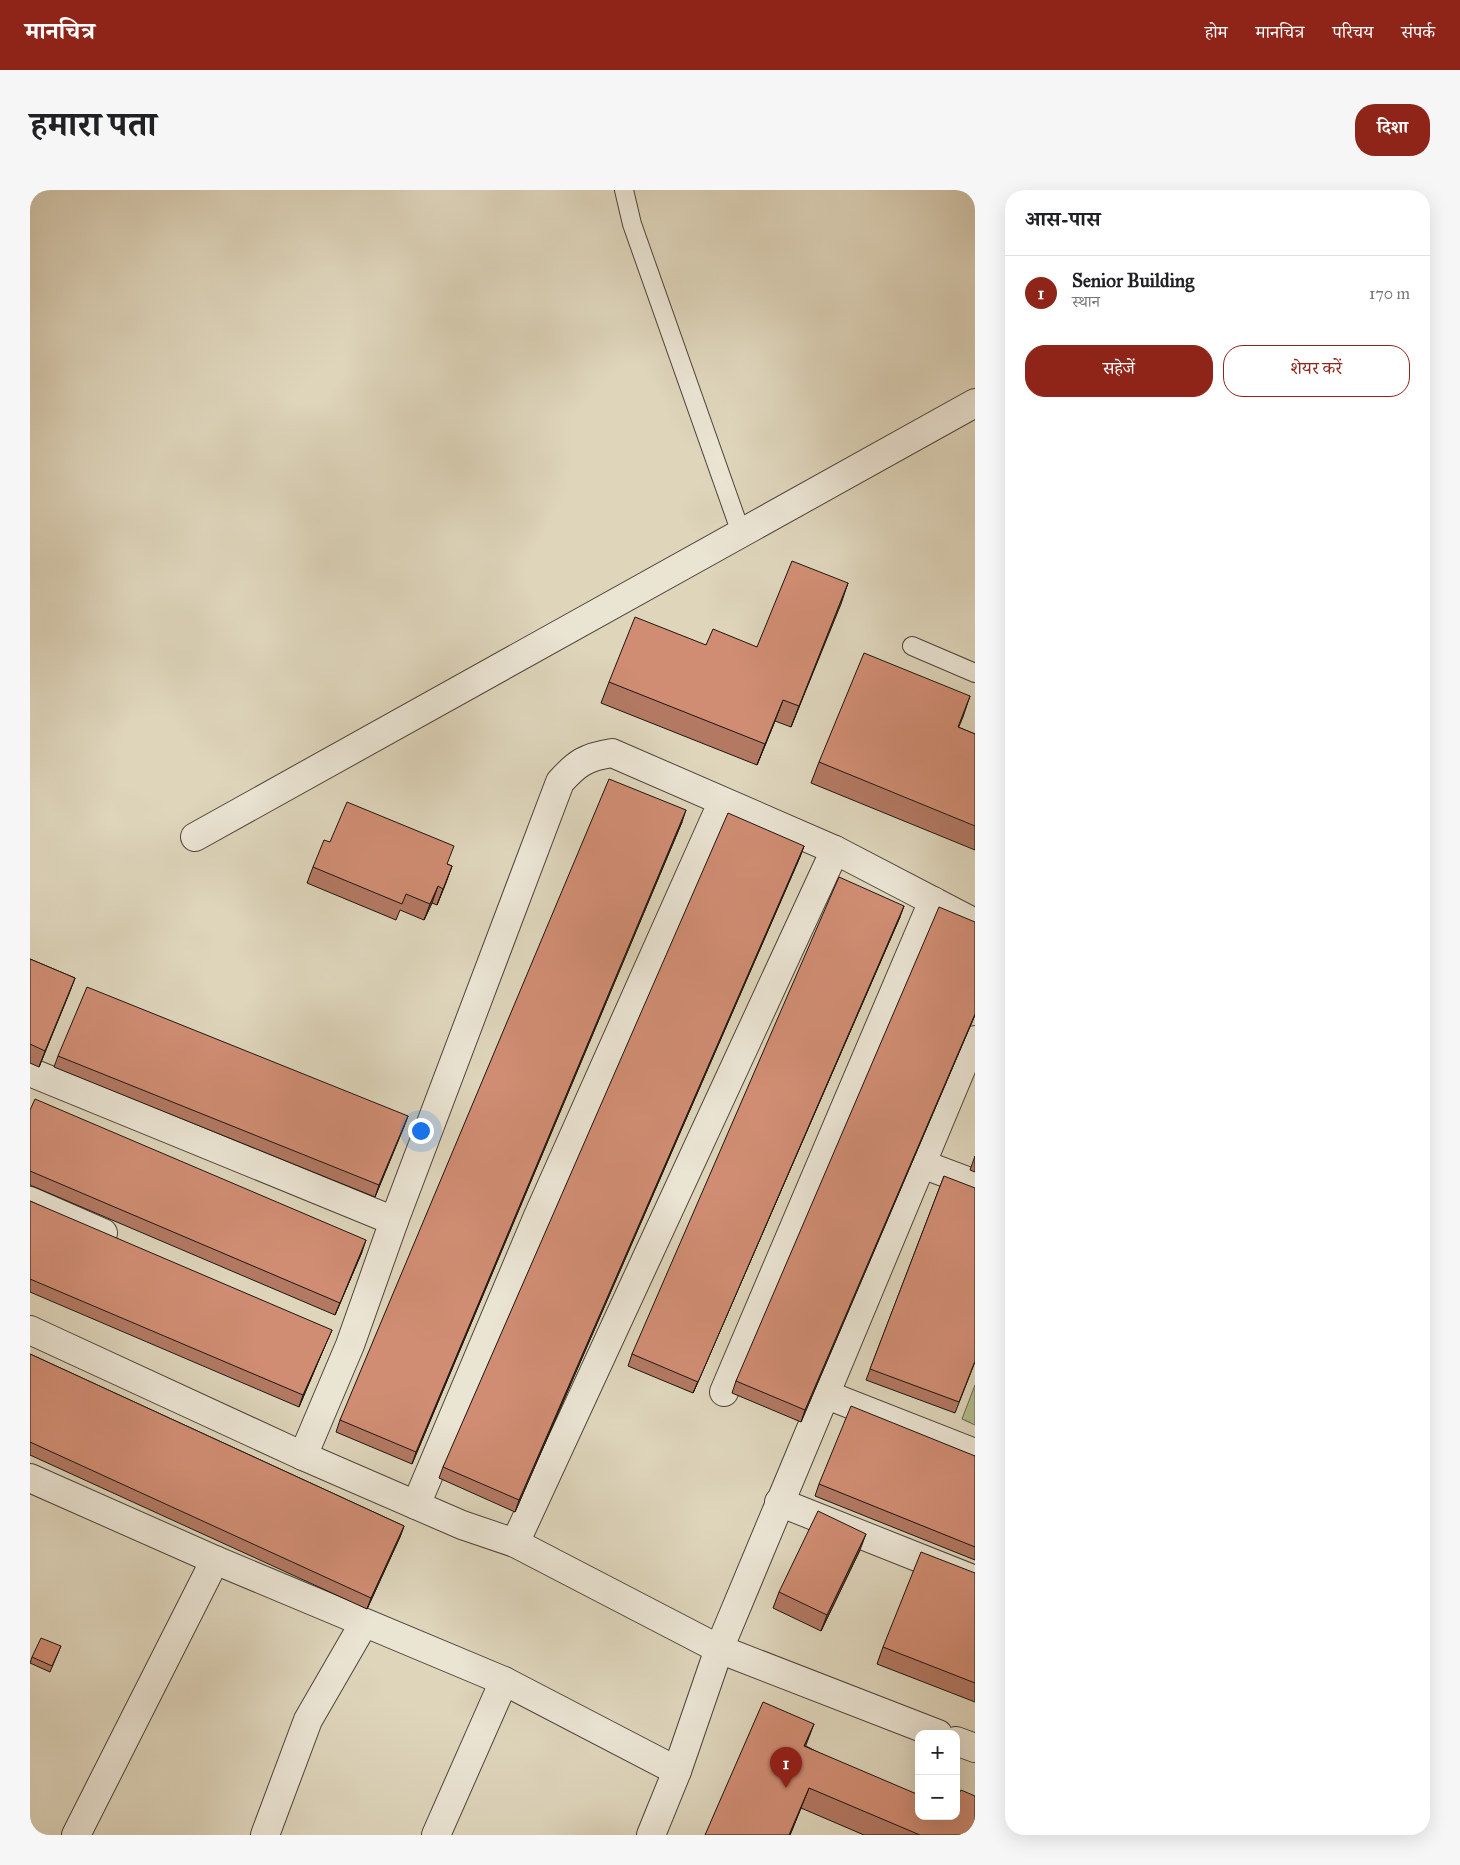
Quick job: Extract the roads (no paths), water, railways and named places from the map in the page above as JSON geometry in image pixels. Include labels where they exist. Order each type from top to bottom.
[{"type":"street","points":[[194,837],[975,403]]},
{"type":"street","points":[[303,1456],[350,1345],[394,1221],[560,782],[574,767],[590,756],[612,754],[722,803],[835,850],[975,923]]},
{"type":"street","points":[[416,1504],[538,1216],[722,803]]},
{"type":"street","points":[[515,1543],[835,850]]},
{"type":"street","points":[[724,1392],[933,901]]},
{"type":"street","points":[[651,1835],[676,1771],[719,1649],[827,1395],[922,1164],[971,1056]]},
{"type":"street","points":[[30,1072],[394,1221]]},
{"type":"street","points":[[922,1164],[975,1184]]},
{"type":"street","points":[[30,1200],[128,1244]]},
{"type":"street","points":[[30,1330],[303,1456],[416,1504],[515,1543],[719,1649],[928,1730]]},
{"type":"street","points":[[324,1333],[350,1345]]},
{"type":"street","points":[[827,1395],[975,1453]]},
{"type":"street","points":[[30,1478],[215,1560],[504,1682],[676,1771]]},
{"type":"street","points":[[780,1502],[975,1580]]},
{"type":"street","points":[[76,1835],[215,1560]]},
{"type":"street","points":[[266,1835],[308,1720],[364,1623]]},
{"type":"street","points":[[436,1835],[504,1682]]},
{"type":"street","points":[[960,1742],[975,1748]]},
{"type":"lane","points":[[624,190],[632,224],[741,533]]},
{"type":"lane","points":[[912,646],[975,673]]},
{"type":"place","name":"Senior Building","points":[[786,1788]]}]
